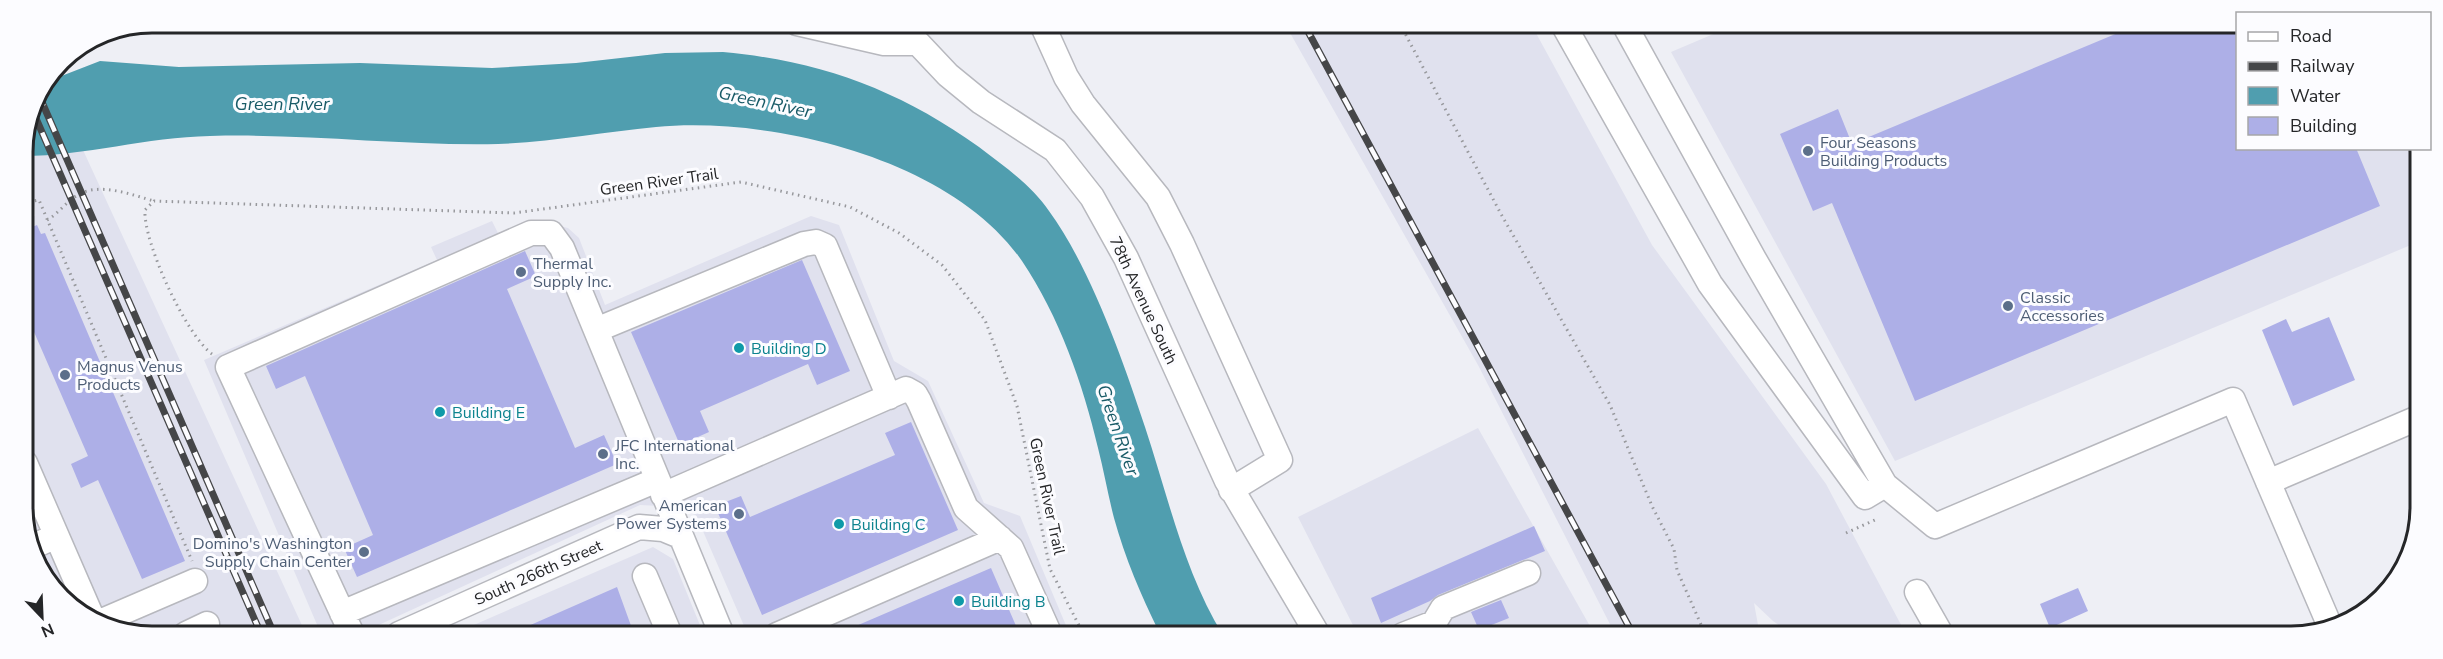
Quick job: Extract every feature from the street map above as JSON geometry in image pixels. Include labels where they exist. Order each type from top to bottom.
[{"type":"street","points":[[840,33],[884,43],[915,43]]},
{"type":"street","name":"78th Avenue South","points":[[907,33],[948,75],[981,102],[1055,150],[1092,196],[1126,258],[1232,490],[1313,626]]},
{"type":"street","points":[[1046,33],[1066,77],[1083,104],[1158,197],[1182,244],[1280,460],[1232,490]]},
{"type":"street","points":[[1568,33],[1710,284],[1865,497],[1885,485]]},
{"type":"street","points":[[1629,33],[1754,259],[1885,485],[1935,526],[2233,400],[2327,620]]},
{"type":"street","points":[[718,626],[660,488],[562,248],[551,233],[531,233],[228,367],[347,624],[660,488],[906,389],[915,394],[966,507],[1011,548],[1046,626]]},
{"type":"street","points":[[596,330],[804,244],[816,242],[825,246],[889,397]]},
{"type":"street","points":[[2268,482],[2410,421]]},
{"type":"street","points":[[33,482],[87,607]]},
{"type":"street","name":"South 266th Street","points":[[417,626],[639,527],[663,529],[680,536]]},
{"type":"street","points":[[38,544],[56,536]]},
{"type":"street","points":[[798,626],[1000,538]]},
{"type":"street","points":[[1438,626],[1443,608],[1528,573]]},
{"type":"street","points":[[108,618],[195,575]]},
{"type":"street","points":[[645,576],[667,626]]},
{"type":"street","points":[[1917,592],[1936,626]]},
{"type":"path","points":[[1405,33],[1501,214],[1610,405],[1652,506],[1674,549],[1677,570],[1702,626]]},
{"type":"path","name":"Green River Trail","points":[[47,220],[78,194],[93,190],[117,190],[154,201],[514,213],[741,182],[850,207],[898,233],[942,265],[985,320],[1017,406],[1050,569],[1079,626]]},
{"type":"path","points":[[33,201],[39,200],[195,575]]},
{"type":"path","points":[[154,201],[145,210],[144,224],[150,244],[186,322],[205,349],[228,367]]},
{"type":"path","points":[[1846,533],[1877,519]]},
{"type":"shaded area","points":[[1290,33],[1536,33],[1652,245],[1826,484],[1902,626],[1780,626],[1754,603],[1758,626],[1611,626],[1478,365]]},
{"type":"shaded area","name":"Classic Accessories","points":[[1716,33],[2236,33],[2236,150],[2410,150],[2410,245],[1895,461],[1671,52]]},
{"type":"shaded area","points":[[83,150],[302,626],[128,624],[99,614],[79,601],[72,595],[72,587],[64,587],[45,560],[35,531],[33,515],[33,216],[35,216],[33,156]]},
{"type":"shaded area","points":[[811,216],[839,225],[894,361],[928,381],[984,503],[1020,516],[1066,626],[744,626],[696,515],[660,506],[640,505],[376,626],[318,626],[204,360],[437,260],[431,247],[492,221],[498,233],[522,225],[548,223],[568,228],[579,238],[605,305]]},
{"type":"shaded area","points":[[1478,428],[1590,626],[1353,626],[1298,517]]},
{"type":"shaded area","points":[[653,547],[673,559],[700,626],[471,626]]},
{"type":"water","name":"Green River","points":[[723,52],[759,56],[826,71],[858,82],[889,94],[949,127],[1017,176],[1034,193],[1064,234],[1092,286],[1136,401],[1187,560],[1218,626],[1156,626],[1118,533],[1092,424],[1077,375],[1058,327],[1035,282],[1022,261],[991,226],[952,195],[906,171],[857,152],[805,138],[753,129],[702,125],[656,127],[498,144],[282,136],[186,137],[70,153],[33,156],[37,121],[45,99],[53,86],[60,76],[100,61],[179,67],[360,63],[492,68],[576,63],[665,53]]},
{"type":"building","name":"Classic Accessories","points":[[2118,33],[2236,33],[2236,150],[2357,150],[2380,206],[1915,401],[1832,203],[1813,211],[1780,134],[1838,109],[1852,144]]},
{"type":"building","points":[[37,225],[41,234],[45,233],[185,561],[142,579],[98,480],[81,488],[71,464],[88,456],[33,330],[33,227]]},
{"type":"building","name":"Building E","points":[[525,251],[536,276],[507,289],[575,448],[604,435],[617,464],[357,577],[344,548],[373,535],[305,376],[276,389],[266,366]]},
{"type":"building","name":"Building D","points":[[802,260],[850,371],[817,385],[808,364],[700,411],[709,432],[680,445],[631,332]]},
{"type":"building","points":[[2329,317],[2355,380],[2293,406],[2262,330],[2286,319],[2292,332]]},
{"type":"building","name":"Building C","points":[[911,422],[958,530],[762,615],[715,506],[741,496],[750,517],[895,455],[885,433]]},
{"type":"building","points":[[1534,526],[1545,551],[1438,595],[1430,601],[1381,623],[1371,598]]},
{"type":"building","name":"Building B","points":[[991,568],[1016,626],[856,626]]},
{"type":"building","points":[[617,587],[631,626],[528,626]]},
{"type":"building","points":[[2078,588],[2088,611],[2054,626],[2049,626],[2040,604]]},
{"type":"building","points":[[1501,600],[1509,618],[1489,626],[1477,626],[1471,612]]},
{"type":"railway","points":[[1309,33],[1629,626]]},
{"type":"railway","points":[[43,104],[271,626]]},
{"type":"railway","points":[[37,121],[258,626]]},
{"type":"place","name":"Four Seasons Building Products","points":[[1808,151]]},
{"type":"place","name":"Thermal Supply Inc.","points":[[521,272]]},
{"type":"place","name":"Classic Accessories","points":[[2008,306]]},
{"type":"place","name":"Building D","points":[[739,348]]},
{"type":"place","name":"Magnus Venus Products","points":[[65,375]]},
{"type":"place","name":"Building E","points":[[440,412]]},
{"type":"place","name":"JFC International Inc.","points":[[603,454]]},
{"type":"place","name":"American Power Systems","points":[[739,514]]},
{"type":"place","name":"Building C","points":[[839,524]]},
{"type":"place","name":"Domino's Washington Supply Chain Center","points":[[364,552]]},
{"type":"place","name":"Building B","points":[[959,601]]}]
